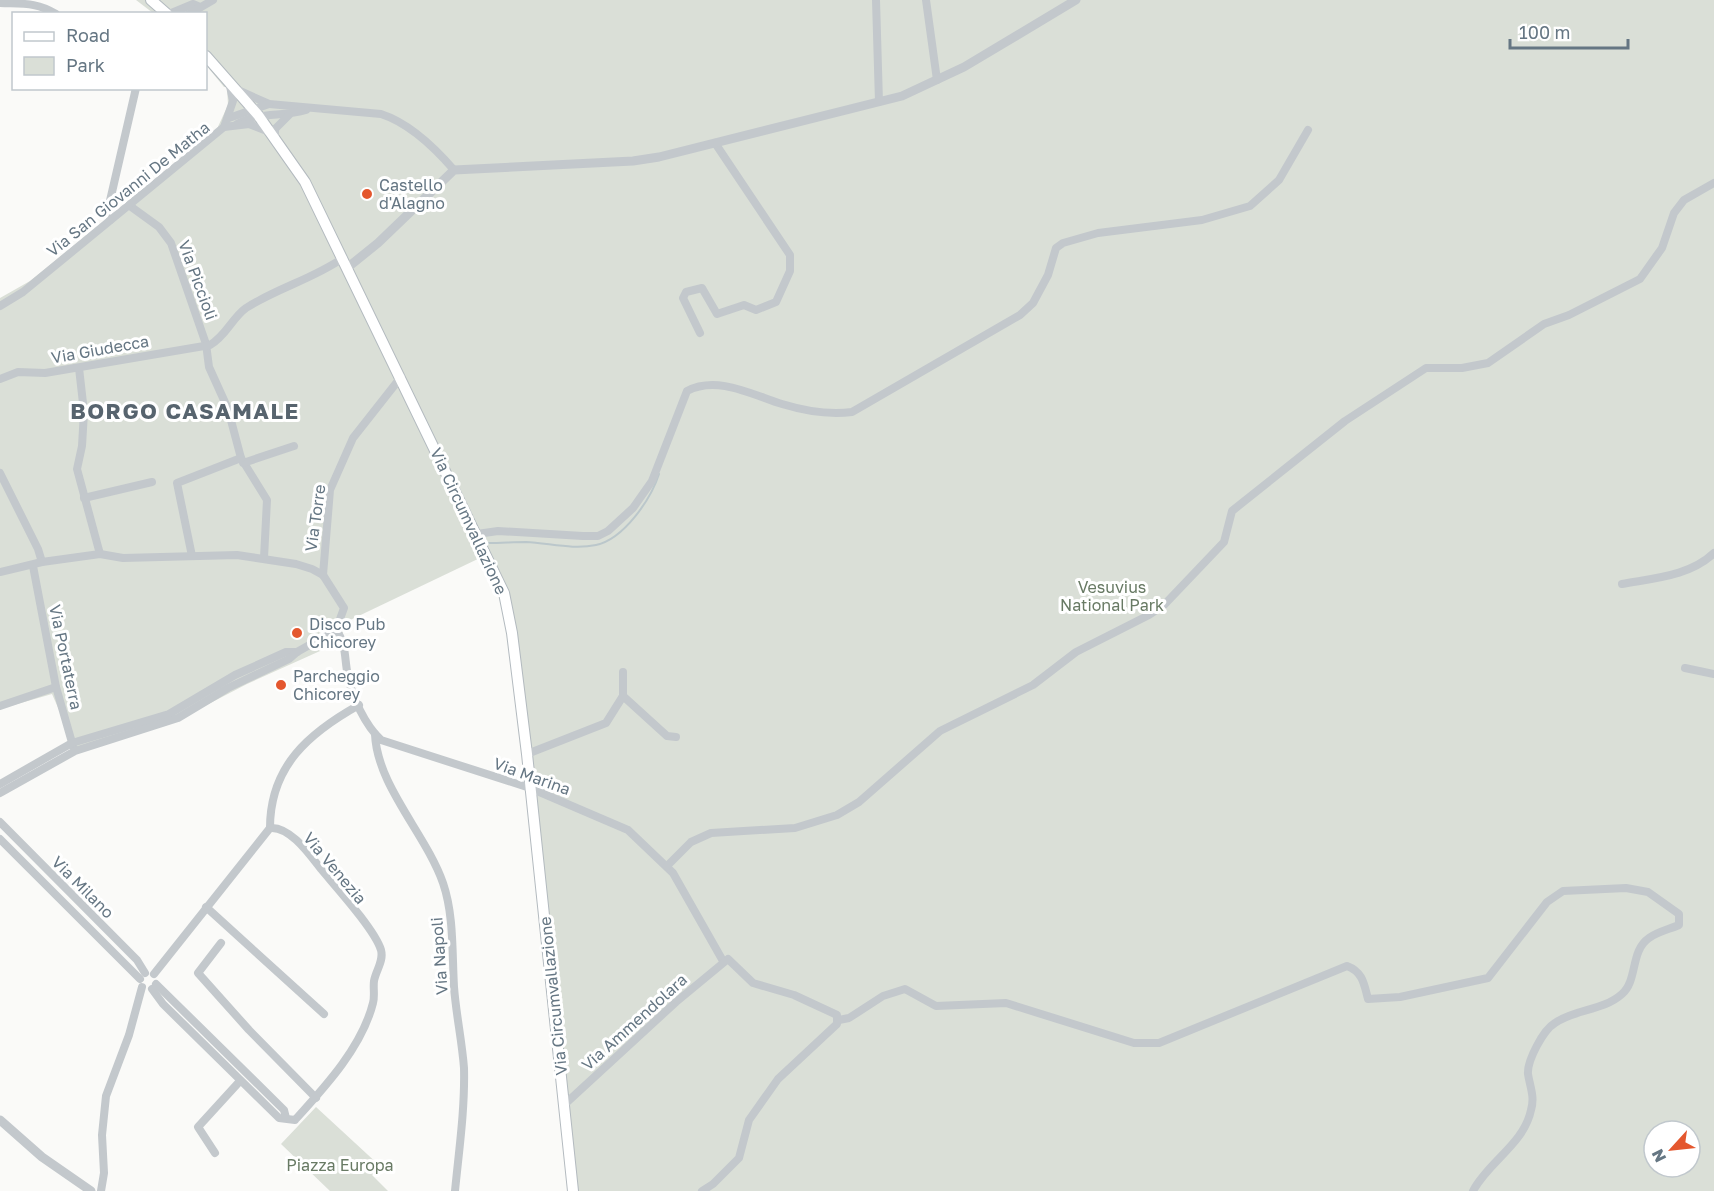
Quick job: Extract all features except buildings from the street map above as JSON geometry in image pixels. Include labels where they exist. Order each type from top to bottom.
[{"type":"main road","points":[[151,0],[166,12]]},
{"type":"main road","name":"Via Circumvallazione","points":[[207,57],[256,112],[305,182],[487,555],[507,605],[527,754],[573,1191]]},
{"type":"street","points":[[192,12],[213,0]]},
{"type":"street","points":[[876,0],[879,102]]},
{"type":"street","points":[[926,0],[937,80]]},
{"type":"street","points":[[206,344],[220,338],[244,309],[267,296],[345,263],[378,243],[454,170],[633,161],[879,102],[937,80],[1076,0]]},
{"type":"street","points":[[0,3],[42,5],[53,12]]},
{"type":"street","points":[[173,12],[193,4],[200,7]]},
{"type":"street","points":[[228,82],[242,93],[269,104],[381,114],[392,117],[420,138],[454,170]]},
{"type":"street","points":[[224,128],[233,100],[228,82]]},
{"type":"street","points":[[110,220],[109,205],[136,90]]},
{"type":"street","points":[[236,125],[269,104]]},
{"type":"street","points":[[229,118],[256,112],[289,115],[309,109]]},
{"type":"street","points":[[277,139],[275,129],[289,115]]},
{"type":"street","name":"Via San Giovanni De Matha","points":[[0,306],[23,292],[224,128],[236,125],[259,126],[277,139]]},
{"type":"street","points":[[478,538],[498,531],[598,536],[608,531],[633,508],[652,481],[687,391],[720,385],[814,411],[835,414],[852,412],[1020,315],[1033,303],[1048,275],[1056,248],[1063,243],[1098,233],[1202,220],[1250,206],[1279,180],[1308,130]]},
{"type":"street","points":[[700,333],[683,298],[686,292],[702,288],[717,314],[744,305],[756,310],[776,302],[791,266],[790,255],[715,143]]},
{"type":"street","points":[[839,1020],[837,1015],[826,1009],[753,983],[734,962],[723,961],[667,866],[691,842],[711,832],[795,828],[837,815],[859,802],[940,731],[1033,685],[1076,651],[1149,615],[1164,605],[1224,542],[1232,511],[1345,421],[1426,368],[1462,368],[1488,363],[1544,324],[1589,306],[1640,279],[1662,248],[1674,213],[1684,200],[1714,183]]},
{"type":"street","name":"Via Piccioli","points":[[130,206],[159,227],[171,243],[206,344],[209,367],[228,409],[242,460],[267,500],[264,558]]},
{"type":"street","name":"Via Giudecca","points":[[0,379],[18,372],[40,374],[206,344]]},
{"type":"street","points":[[79,368],[84,412],[82,446],[77,469],[100,554]]},
{"type":"street","name":"Via Torre","points":[[322,575],[330,490],[353,438],[400,377]]},
{"type":"street","points":[[192,556],[177,483],[242,460],[294,446]]},
{"type":"street","points":[[0,472],[38,549],[42,562]]},
{"type":"street","points":[[84,498],[152,482]]},
{"type":"street","points":[[1622,584],[1670,575],[1700,565],[1714,553]]},
{"type":"street","points":[[0,572],[33,567],[42,562],[100,554],[123,558],[237,555],[304,565],[322,575],[344,608],[336,630],[297,652],[290,659],[228,688],[178,718],[75,751],[0,793]]},
{"type":"street","name":"Via Portaterra","points":[[33,567],[56,687],[75,751]]},
{"type":"street","points":[[336,630],[344,642],[348,677],[358,705],[375,734]]},
{"type":"street","points":[[0,784],[72,743],[169,714],[235,675],[286,652],[297,652]]},
{"type":"street","points":[[1685,668],[1714,674]]},
{"type":"street","points":[[527,754],[606,723],[623,696],[623,672]]},
{"type":"street","points":[[0,706],[56,687]]},
{"type":"street","points":[[623,696],[667,736],[676,737]]},
{"type":"street","points":[[142,979],[154,974],[270,828],[273,796],[295,753],[317,730],[358,705]]},
{"type":"street","name":"Via Marina","points":[[375,734],[392,745],[530,788],[628,830],[667,866]]},
{"type":"street","name":"Via Napoli","points":[[375,734],[376,748],[384,769],[435,864],[449,904],[454,989],[464,1066],[464,1106],[455,1191]]},
{"type":"street","name":"Via Milano","points":[[0,822],[137,960],[142,979]]},
{"type":"street","name":"Via Venezia","points":[[270,828],[281,829],[310,856],[370,930],[381,948],[374,981],[373,1003],[342,1065],[316,1098]]},
{"type":"street","name":"Via Milano","points":[[0,838],[142,979]]},
{"type":"street","points":[[702,1191],[714,1184],[739,1158],[748,1120],[778,1079],[839,1020],[849,1017],[884,996],[905,989],[936,1006],[1006,1003],[1134,1043],[1159,1043],[1347,966],[1357,970],[1363,979],[1368,999],[1400,997],[1488,978],[1547,902],[1563,891],[1626,888],[1648,892],[1679,914],[1679,925],[1648,938],[1635,959],[1630,982],[1623,994],[1591,1010],[1553,1023],[1533,1052],[1528,1073],[1533,1090],[1531,1111],[1523,1130],[1509,1148],[1482,1174],[1473,1191]]},
{"type":"street","points":[[206,907],[324,1014]]},
{"type":"street","points":[[154,974],[154,987],[163,1004],[279,1118],[295,1120],[316,1098],[198,973],[221,943]]},
{"type":"street","name":"Via Ammendolara","points":[[565,1104],[723,961]]},
{"type":"street","points":[[142,979],[154,987],[284,1110],[286,1118]]},
{"type":"street","points":[[101,1191],[104,1173],[102,1135],[106,1096],[129,1035],[142,979]]},
{"type":"street","points":[[215,1154],[198,1127],[240,1082]]},
{"type":"street","points":[[0,1120],[42,1156],[91,1191]]},
{"type":"green space","name":"Vesuvius National Park","points":[[136,0],[1714,0],[1714,1191],[570,1191],[525,758],[504,607],[482,557],[346,622],[340,642],[247,684],[170,724],[78,753],[52,694],[0,709],[0,298],[30,281],[216,131],[228,105],[227,87],[224,87],[207,66],[207,12],[152,12]]},
{"type":"green space","name":"Piazza Europa","points":[[316,1107],[380,1166],[372,1175],[388,1191],[330,1191],[281,1144]]},
{"type":"waterway","points":[[489,543],[526,542],[579,547],[606,541],[617,535],[635,517],[650,495],[659,474]]},
{"type":"place","name":"Castello d'Alagno","points":[[367,194]]},
{"type":"place","name":"Disco Pub Chicorey","points":[[297,633]]},
{"type":"place","name":"Parcheggio Chicorey","points":[[281,685]]},
{"type":"district","name":"BORGO CASAMALE","points":[[185,411]]}]
